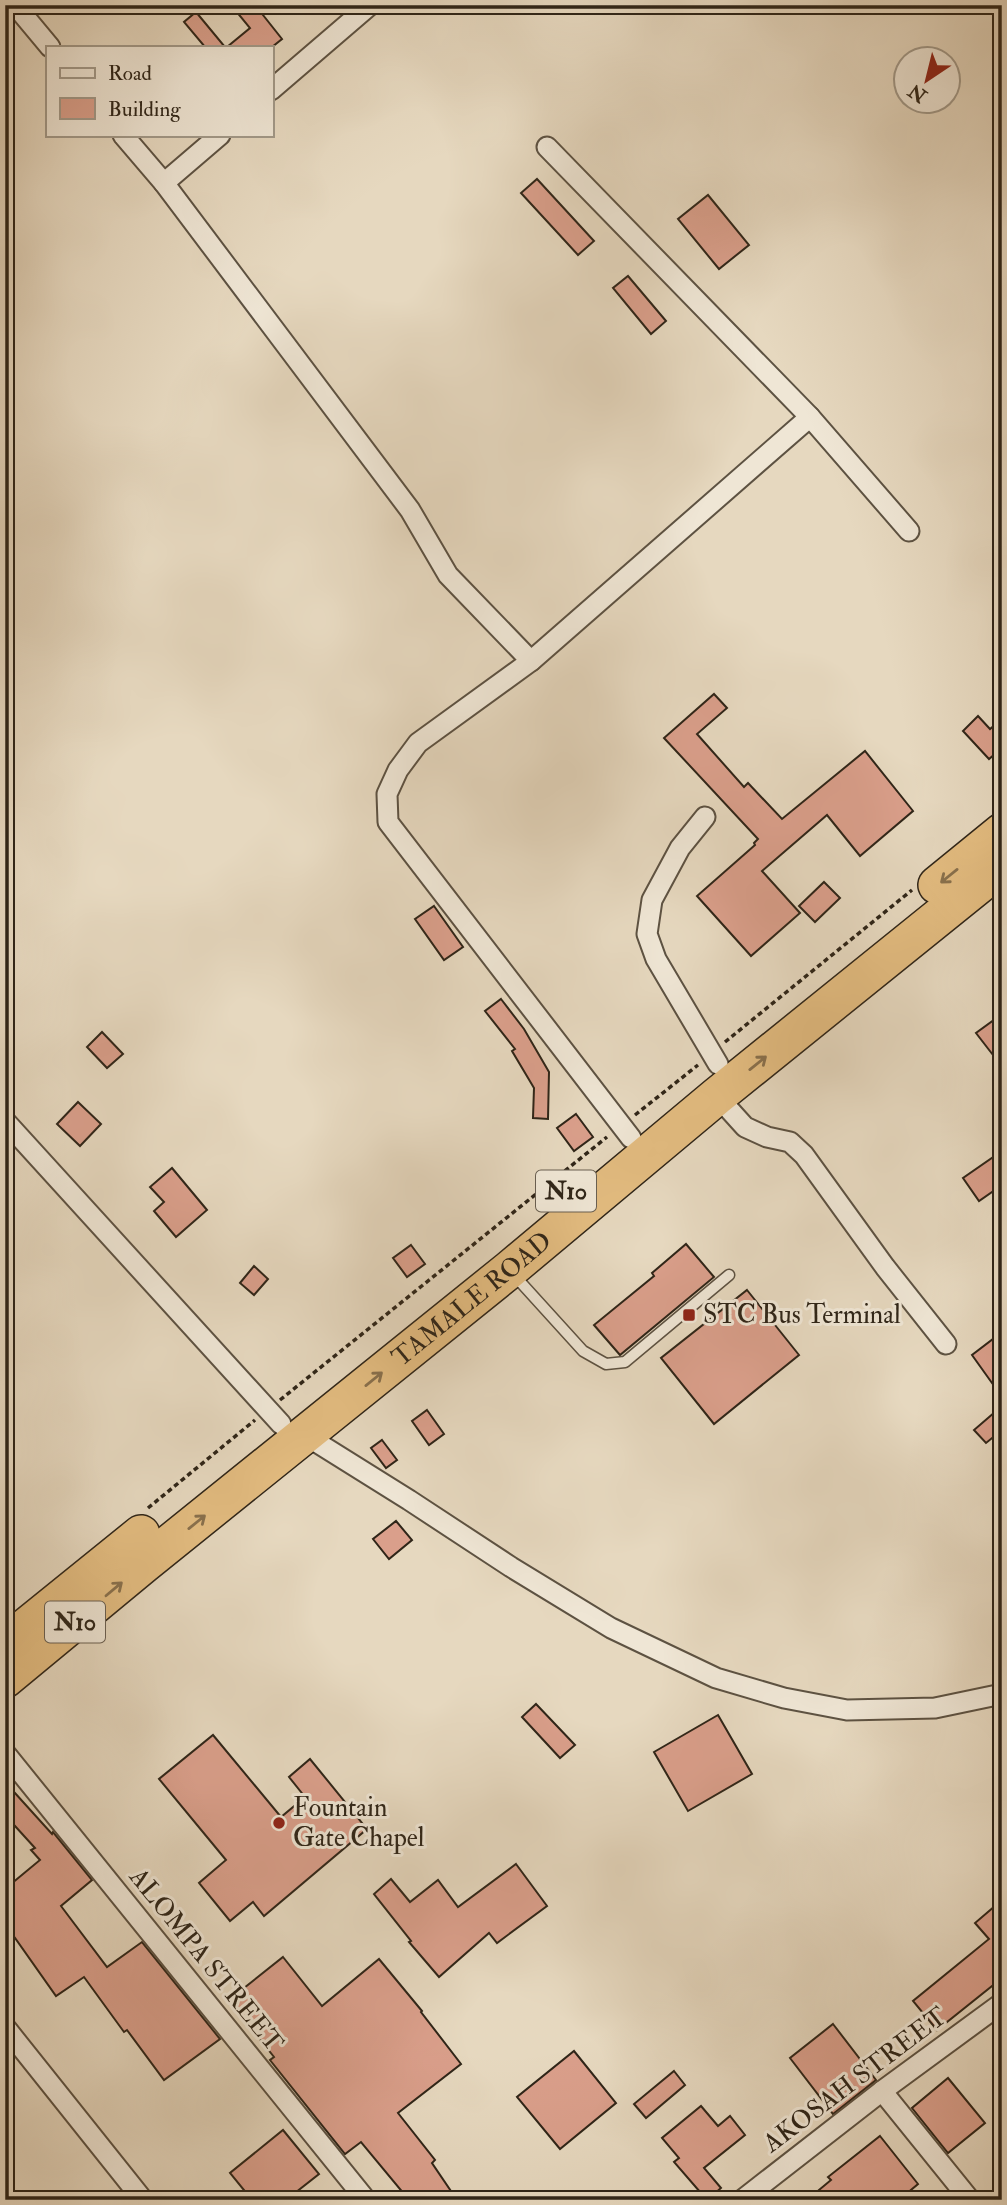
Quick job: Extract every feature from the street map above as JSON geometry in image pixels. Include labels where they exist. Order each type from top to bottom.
[{"type":"highway","name":"TAMALE ROAD","points":[[5,1679],[136,1555],[285,1423],[517,1252],[716,1071],[1002,832]]},
{"type":"highway","name":"TAMALE ROAD","points":[[517,1252],[626,1132],[716,1071],[1002,866]]},
{"type":"highway","name":"TAMALE ROAD","points":[[5,1644],[136,1555]]},
{"type":"street","points":[[15,5],[49,46]]},
{"type":"street","points":[[273,88],[370,5]]},
{"type":"street","points":[[124,136],[164,183],[410,510],[448,575],[531,661]]},
{"type":"street","points":[[164,183],[219,136]]},
{"type":"street","points":[[547,147],[810,417],[909,531]]},
{"type":"street","points":[[626,1132],[388,822],[387,794],[398,770],[418,743],[531,661],[810,417]]},
{"type":"street","points":[[705,817],[680,848],[652,900],[648,934],[656,959],[745,1127],[767,1137],[790,1142],[804,1155],[885,1267],[946,1344]]},
{"type":"street","points":[[5,1121],[285,1423],[611,1628],[716,1678],[784,1698],[847,1710],[935,1708],[1002,1694]]},
{"type":"street","name":"ALOMPA STREET","points":[[5,1753],[366,2200]]},
{"type":"street","name":"AKOSAH STREET","points":[[741,2200],[1002,2003]]},
{"type":"street","points":[[5,2028],[143,2200]]},
{"type":"street","points":[[882,2091],[970,2200]]},
{"type":"lane","points":[[517,1252],[583,1351],[606,1364],[625,1362],[729,1275]]},
{"type":"path","points":[[145,1511],[285,1423],[626,1132],[716,1071],[916,887]]},
{"type":"building","points":[[231,5],[255,5],[282,39],[273,46],[228,46],[250,28]]},
{"type":"building","points":[[196,12],[224,46],[204,46],[184,22]]},
{"type":"building","points":[[537,179],[594,241],[578,255],[521,193]]},
{"type":"building","points":[[708,195],[749,245],[719,269],[678,219]]},
{"type":"building","points":[[628,276],[666,321],[651,334],[613,288]]},
{"type":"building","points":[[714,694],[727,708],[697,734],[744,787],[748,783],[782,819],[865,751],[913,811],[860,856],[827,815],[762,871],[800,913],[751,956],[697,896],[755,845],[758,839],[664,738]]},
{"type":"building","points":[[978,716],[990,729],[1002,719],[1002,748],[989,759],[963,731]]},
{"type":"building","points":[[824,882],[840,898],[815,922],[799,906]]},
{"type":"building","points":[[434,906],[463,947],[444,960],[415,919]]},
{"type":"building","points":[[501,999],[524,1029],[549,1072],[548,1119],[533,1118],[534,1088],[512,1051],[515,1049],[485,1011]]},
{"type":"building","points":[[1002,1014],[1002,1049],[993,1055],[976,1033]]},
{"type":"building","points":[[102,1032],[123,1054],[107,1068],[87,1047]]},
{"type":"building","points":[[78,1102],[101,1124],[80,1146],[57,1124]]},
{"type":"building","points":[[576,1114],[593,1137],[574,1151],[557,1128]]},
{"type":"building","points":[[1002,1151],[1002,1185],[979,1201],[963,1178]]},
{"type":"building","points":[[172,1168],[207,1210],[176,1237],[154,1211],[164,1202],[150,1187]]},
{"type":"building","points":[[686,1244],[714,1277],[620,1355],[594,1325],[654,1276],[652,1273]]},
{"type":"building","points":[[411,1245],[425,1264],[407,1277],[393,1258]]},
{"type":"building","points":[[254,1266],[268,1279],[254,1295],[240,1283]]},
{"type":"building","points":[[747,1290],[799,1355],[714,1424],[661,1358]]},
{"type":"building","points":[[993,1339],[1002,1351],[1002,1397],[972,1355]]},
{"type":"building","points":[[1002,1406],[1002,1430],[986,1443],[974,1430]]},
{"type":"building","points":[[427,1410],[444,1434],[429,1445],[412,1421]]},
{"type":"building","points":[[382,1440],[397,1460],[386,1468],[371,1448]]},
{"type":"building","points":[[396,1521],[412,1540],[389,1559],[373,1539]]},
{"type":"building","points":[[536,1704],[575,1745],[560,1758],[522,1717]]},
{"type":"building","points":[[718,1715],[752,1774],[688,1811],[654,1752]]},
{"type":"building","name":"Fountain Gate Chapel","points":[[213,1735],[281,1817],[305,1797],[289,1777],[310,1759],[367,1829],[264,1916],[253,1902],[230,1921],[199,1883],[226,1860],[159,1779]]},
{"type":"building","points":[[5,1782],[52,1834],[53,1832],[92,1880],[61,1906],[107,1967],[142,1942],[220,2039],[164,2080],[127,2030],[124,2032],[84,1977],[56,1996],[15,1938],[5,1946],[5,1889],[40,1860],[31,1850],[35,1848],[5,1815]]},
{"type":"building","points":[[516,1864],[547,1906],[497,1943],[489,1933],[439,1977],[374,1894],[391,1879],[410,1902],[438,1880],[458,1907]]},
{"type":"building","points":[[1002,1900],[1002,1978],[937,2030],[913,2001],[989,1939],[975,1923]]},
{"type":"building","points":[[283,1957],[322,2006],[379,1959],[461,2064],[398,2113],[435,2160],[432,2163],[457,2200],[409,2200],[361,2142],[345,2154],[270,2060],[274,2057],[229,2000]]},
{"type":"building","points":[[833,2024],[876,2080],[833,2114],[790,2058]]},
{"type":"building","points":[[574,2051],[616,2103],[560,2149],[517,2097]]},
{"type":"building","points":[[674,2071],[685,2085],[646,2118],[634,2104]]},
{"type":"building","points":[[948,2078],[985,2123],[948,2153],[912,2108]]},
{"type":"building","points":[[701,2106],[718,2126],[730,2116],[745,2135],[704,2168],[721,2188],[707,2200],[674,2162],[679,2158],[662,2138]]},
{"type":"building","points":[[283,2130],[319,2174],[286,2200],[252,2200],[230,2173]]},
{"type":"building","points":[[880,2136],[918,2184],[899,2200],[807,2200],[831,2180],[828,2177]]},
{"type":"place","name":"STC Bus Terminal","points":[[689,1315]]},
{"type":"place","name":"Fountain Gate Chapel","points":[[279,1823]]}]
